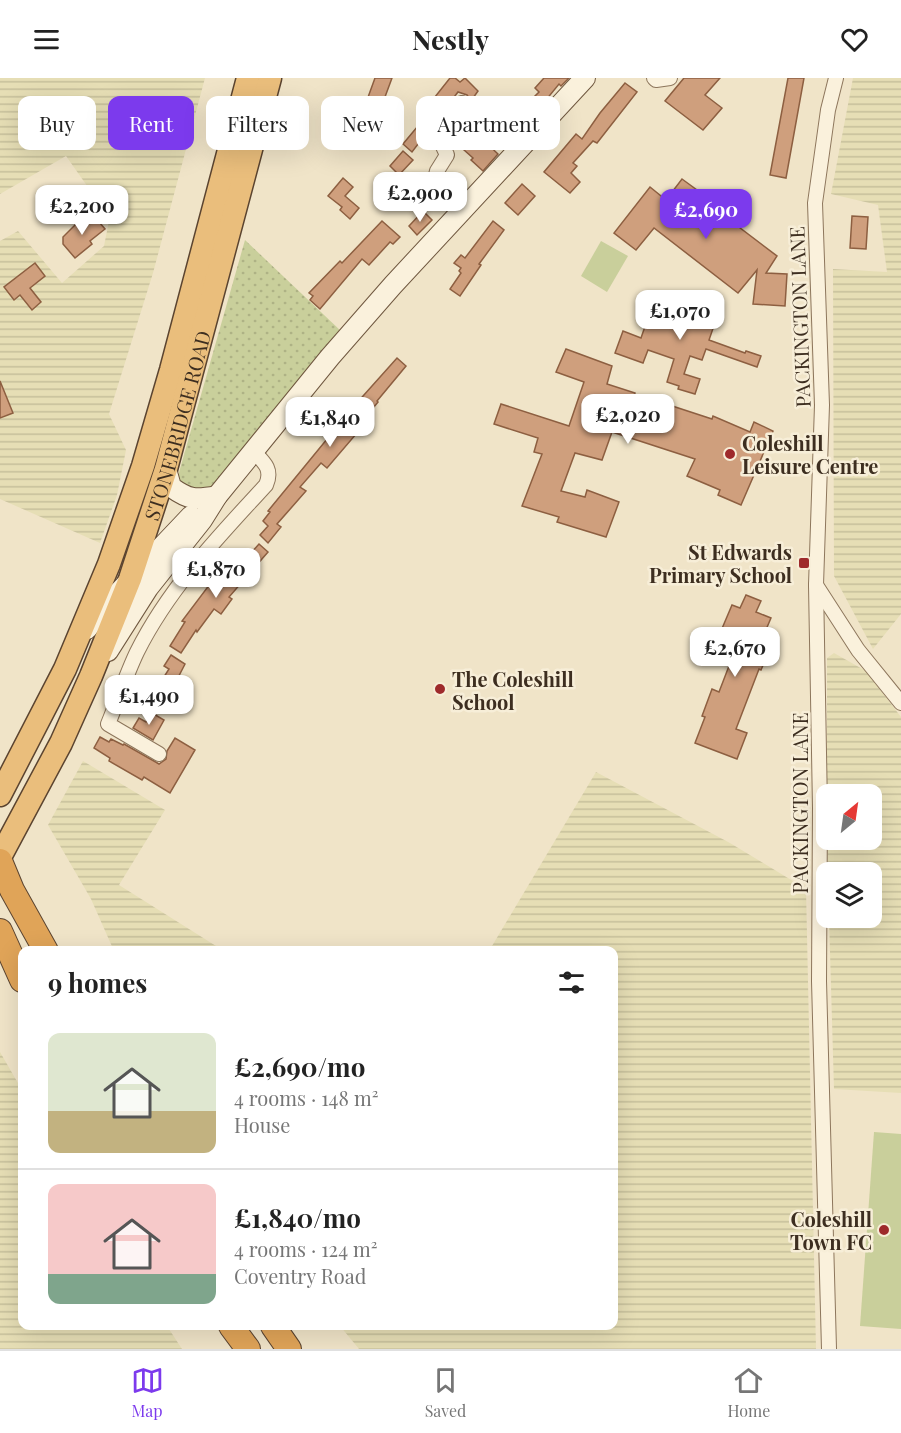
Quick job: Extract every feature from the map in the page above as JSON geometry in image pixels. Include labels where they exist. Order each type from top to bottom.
[{"type":"highway","name":"STONEBRIDGE ROAD","points":[[0,794],[65,669],[109,564],[143,466],[171,370],[248,78]]},
{"type":"highway","name":"STONEBRIDGE ROAD","points":[[0,859],[61,743],[92,676],[130,579],[166,469],[270,78]]},
{"type":"highway","points":[[0,859],[12,890],[43,946]]},
{"type":"highway","points":[[0,931],[18,971]]},
{"type":"highway","points":[[234,1330],[248,1349]]},
{"type":"highway","points":[[276,1330],[289,1349]]},
{"type":"main road","points":[[92,676],[148,588],[253,451],[344,341],[583,79]]},
{"type":"main road","points":[[166,469],[171,487],[185,497],[198,500],[217,496]]},
{"type":"main road","points":[[65,669],[100,612],[194,513],[217,496]]},
{"type":"street","points":[[654,78],[670,78]]},
{"type":"street","name":"PACKINGTON LANE","points":[[829,1349],[819,981],[820,808],[816,585],[822,405],[814,203],[828,110],[836,78]]},
{"type":"street","points":[[445,150],[447,155],[436,171],[434,183],[461,211]]},
{"type":"street","points":[[159,754],[108,724],[137,651],[175,589],[206,550],[266,485],[269,470],[265,462],[253,451]]},
{"type":"street","points":[[816,585],[858,650],[901,703]]},
{"type":"shaded area","points":[[0,78],[205,78],[194,119],[194,96],[108,96],[108,150],[186,150],[153,273],[109,414],[126,450],[117,495],[100,543],[0,499],[0,241],[18,231],[62,283],[104,246],[109,221],[66,156],[0,194]]},
{"type":"shaded area","points":[[853,78],[901,78],[901,614],[873,649],[834,576],[833,269],[887,272],[878,205],[831,194]]},
{"type":"shaded area","points":[[834,653],[866,671],[901,717],[901,1093],[834,1089],[829,928],[882,928],[882,862],[828,862],[827,850],[882,850],[882,784],[827,784],[827,658]]},
{"type":"shaded area","points":[[83,761],[165,810],[119,885],[216,946],[112,946],[91,899],[48,825]]},
{"type":"shaded area","points":[[596,772],[730,843],[806,889],[816,1349],[359,1349],[343,1330],[618,1330],[618,946],[492,946]]},
{"type":"shaded area","points":[[0,1052],[18,1083],[18,1330],[170,1330],[182,1349],[0,1349]]},
{"type":"green space","points":[[245,240],[342,332],[211,487],[198,493],[185,490],[178,476]]},
{"type":"green space","points":[[601,241],[628,256],[607,292],[581,276]]},
{"type":"green space","name":"Coleshill Town FC","points":[[874,1132],[901,1134],[901,1329],[860,1326]]},
{"type":"building","points":[[375,78],[392,78],[385,96],[368,96]]},
{"type":"building","points":[[450,78],[455,78],[460,82],[465,78],[478,91],[474,96],[458,92],[455,96],[436,96]]},
{"type":"building","points":[[544,78],[569,78],[561,86],[559,84],[549,96],[535,96],[539,92],[535,88]]},
{"type":"building","points":[[684,78],[720,78],[705,95],[722,108],[703,130],[665,101]]},
{"type":"building","points":[[788,78],[804,78],[786,178],[770,175]]},
{"type":"building","points":[[625,83],[637,92],[597,143],[593,141],[573,163],[577,166],[571,173],[580,182],[570,193],[544,172],[576,134],[582,139]]},
{"type":"building","points":[[416,128],[416,147],[412,152],[404,143]]},
{"type":"building","points":[[464,150],[494,150],[498,154],[483,171],[471,160],[473,158]]},
{"type":"building","points":[[403,151],[413,160],[399,175],[390,166]]},
{"type":"building","points":[[343,178],[353,187],[345,196],[359,208],[350,219],[340,210],[342,207],[328,196]]},
{"type":"building","points":[[682,179],[712,201],[710,205],[777,256],[766,273],[787,274],[785,306],[753,304],[757,270],[738,293],[654,228],[636,250],[614,233],[650,187],[666,200]]},
{"type":"building","points":[[522,184],[535,196],[518,215],[505,203]]},
{"type":"building","points":[[423,211],[432,220],[417,235],[409,226]]},
{"type":"building","points":[[94,216],[105,229],[75,258],[63,244],[63,237],[79,221],[83,225]]},
{"type":"building","points":[[852,216],[868,217],[866,249],[850,248]]},
{"type":"building","points":[[382,221],[400,237],[393,244],[390,242],[369,265],[362,259],[320,309],[310,300],[313,296],[309,293],[340,261],[342,263]]},
{"type":"building","points":[[493,221],[504,230],[479,264],[481,265],[460,296],[450,289],[461,273],[459,271],[461,268],[454,263],[461,255],[465,258]]},
{"type":"building","points":[[35,263],[45,276],[30,288],[41,302],[32,310],[20,295],[14,300],[4,287]]},
{"type":"building","points":[[665,295],[718,314],[709,340],[745,353],[746,351],[761,356],[757,367],[706,349],[702,360],[690,356],[684,374],[700,379],[695,394],[678,389],[679,386],[667,382],[674,359],[648,350],[643,363],[615,353],[623,331],[641,338],[649,315],[657,318]]},
{"type":"building","points":[[566,349],[612,366],[607,384],[635,393],[633,402],[653,414],[657,401],[712,419],[713,416],[750,432],[754,422],[773,431],[741,505],[718,495],[720,490],[687,476],[695,459],[612,432],[602,460],[575,453],[561,491],[585,497],[587,490],[619,502],[606,537],[557,522],[559,517],[522,506],[542,454],[534,452],[538,438],[494,424],[501,404],[569,426],[584,382],[556,372]]},
{"type":"building","points":[[397,358],[406,366],[354,431],[357,433],[327,468],[321,463],[300,487],[306,491],[277,524],[281,527],[268,543],[260,535],[268,526],[263,521],[270,512],[268,511],[355,405]]},
{"type":"building","points":[[0,381],[13,413],[0,418]]},
{"type":"building","points":[[259,544],[268,552],[229,597],[232,599],[221,614],[214,609],[197,632],[196,630],[181,653],[170,646],[185,622],[182,621],[216,576],[224,583]]},
{"type":"building","points":[[746,595],[761,601],[756,612],[771,618],[759,646],[769,651],[761,670],[759,669],[736,729],[747,733],[737,759],[695,743],[712,689],[719,692],[734,653],[715,645],[732,605],[740,608]]},
{"type":"building","points":[[171,655],[185,664],[169,695],[157,688],[169,669],[164,666]]},
{"type":"building","points":[[152,713],[164,720],[153,740],[133,728],[139,718],[146,722]]},
{"type":"building","points":[[100,737],[109,742],[111,739],[124,744],[159,764],[166,759],[167,751],[175,738],[195,750],[170,793],[144,777],[142,780],[109,761],[110,758],[94,748]]},
{"type":"place","name":"Coleshill Leisure Centre","points":[[730,454]]},
{"type":"place","name":"St Edwards Primary School","points":[[804,563]]},
{"type":"place","name":"The Coleshill School","points":[[440,689]]},
{"type":"place","name":"Coleshill Town FC","points":[[884,1230]]}]
